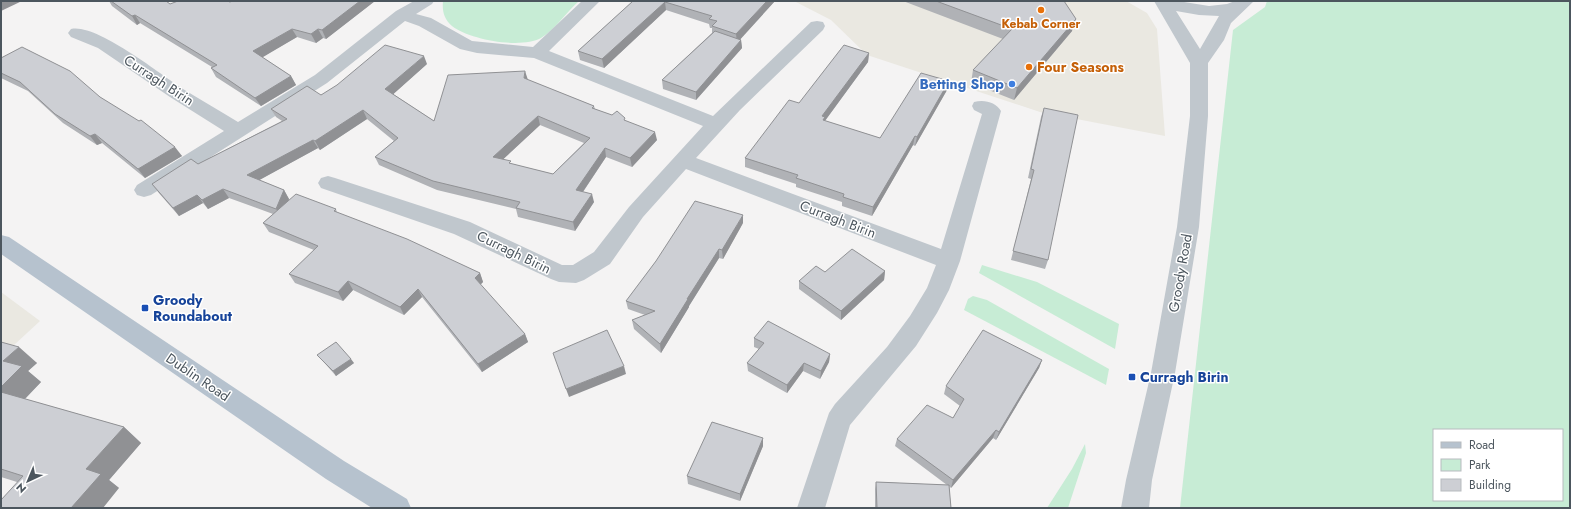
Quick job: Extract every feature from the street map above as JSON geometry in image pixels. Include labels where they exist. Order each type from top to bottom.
[{"type":"main road","name":"Dublin Road","points":[[1,243],[335,470],[397,508]]},
{"type":"street","points":[[144,190],[324,77],[402,15],[426,1]]},
{"type":"street","points":[[537,53],[592,1]]},
{"type":"street","points":[[1162,1],[1190,10],[1216,12],[1241,4]]},
{"type":"street","points":[[1162,1],[1199,63],[1215,40],[1223,21],[1241,4]]},
{"type":"street","points":[[402,15],[425,22],[466,45],[489,50],[537,53],[716,124]]},
{"type":"street","name":"Curragh Birin","points":[[328,183],[462,228],[559,273],[576,274],[602,258],[636,212],[682,160],[716,124],[817,26]]},
{"type":"street","name":"Curragh Birin","points":[[77,33],[104,44],[177,93],[239,131]]},
{"type":"street","name":"Groody Road","points":[[1139,480],[1163,373],[1188,227],[1199,116],[1199,63]]},
{"type":"street","points":[[811,508],[838,421],[844,412],[891,359],[922,316],[938,290],[949,261],[992,111],[981,106]]},
{"type":"street","name":"Curragh Birin","points":[[682,160],[949,261]]},
{"type":"street","points":[[1124,508],[1139,480]]},
{"type":"street","points":[[1135,508],[1139,480]]},
{"type":"shaded area","points":[[794,1],[1126,1],[1147,13],[1157,29],[1165,136],[1040,112],[867,55],[831,20]]},
{"type":"shaded area","points":[[1,292],[40,321],[1,357]]},
{"type":"green space","points":[[443,1],[579,1],[541,38],[521,43],[509,43],[483,39],[460,31],[452,26],[445,18]]},
{"type":"green space","points":[[1267,1],[1570,1],[1570,508],[1180,508],[1233,30],[1265,7]]},
{"type":"green space","points":[[982,265],[1037,282],[1119,324],[1115,349],[979,273]]},
{"type":"green space","points":[[973,296],[987,300],[1109,369],[1106,385],[964,310],[968,299]]},
{"type":"green space","points":[[1085,444],[1086,453],[1068,508],[1047,508],[1072,469]]},
{"type":"building","points":[[111,1],[166,1],[170,4],[178,1],[360,1],[322,30],[318,29],[311,34],[292,29],[253,51],[291,76],[255,98],[211,68],[217,65],[135,15],[132,16]]},
{"type":"building","points":[[633,1],[767,1],[736,34],[712,26],[717,21],[709,19],[712,16],[665,2],[602,59],[578,51]]},
{"type":"building","points":[[936,1],[1064,1],[1076,19],[1017,88],[973,70],[1012,29]]},
{"type":"building","points":[[715,31],[741,40],[696,92],[662,80]]},
{"type":"building","points":[[385,45],[424,56],[385,89],[434,121],[448,75],[525,71],[524,78],[594,106],[592,108],[612,115],[617,111],[625,118],[624,120],[655,132],[630,158],[605,148],[576,190],[592,194],[573,222],[516,208],[520,202],[433,181],[375,157],[398,138],[363,110],[315,141],[313,140],[247,175],[284,190],[276,209],[223,189],[202,200],[197,195],[173,208],[152,184],[191,159],[198,164],[287,119],[271,109],[307,86],[321,95],[337,85]],"holes":[[[538,116],[590,138],[553,174],[509,163],[511,161],[493,157]]]},
{"type":"building","points":[[844,45],[869,53],[822,116],[825,117],[823,120],[880,138],[921,73],[949,81],[917,137],[915,136],[873,207],[843,197],[844,194],[796,178],[798,175],[745,158],[789,100],[799,103]]},
{"type":"building","points":[[22,47],[70,71],[100,97],[139,121],[141,120],[175,147],[138,169],[95,134],[90,136],[55,114],[20,82],[1,73],[1,58]]},
{"type":"building","points":[[1044,108],[1078,115],[1048,260],[1013,251],[1034,170],[1031,169]]},
{"type":"building","points":[[296,194],[336,209],[334,211],[407,239],[480,273],[475,278],[525,334],[478,364],[418,289],[400,307],[348,281],[338,292],[289,274],[318,246],[263,223]]},
{"type":"building","points":[[695,201],[743,215],[722,250],[719,249],[660,344],[632,320],[655,311],[626,301],[656,261]]},
{"type":"building","points":[[852,249],[885,271],[841,311],[799,281],[816,266],[825,272]]},
{"type":"building","points":[[768,321],[830,354],[821,371],[804,363],[787,385],[747,363],[764,343],[754,338]]},
{"type":"building","points":[[607,330],[624,366],[566,389],[553,353]]},
{"type":"building","points":[[983,330],[1042,360],[999,432],[996,430],[953,480],[897,439],[927,405],[953,418],[964,399],[946,386]]},
{"type":"building","points":[[1,342],[19,347],[3,361],[22,366],[1,387]]},
{"type":"building","points":[[336,342],[351,359],[333,371],[317,355]]},
{"type":"building","points":[[1,392],[124,427],[86,469],[101,474],[71,508],[1,508],[1,500],[23,476],[1,469]]},
{"type":"building","points":[[712,422],[763,438],[740,494],[687,476]]},
{"type":"building","points":[[876,482],[949,485],[951,508],[877,508]]},
{"type":"place","name":"Kebab Corner","points":[[1041,10]]},
{"type":"place","name":"Four Seasons","points":[[1029,67]]},
{"type":"place","name":"Betting Shop","points":[[1012,84]]},
{"type":"place","name":"Groody Roundabout","points":[[145,308]]},
{"type":"place","name":"Curragh Birin","points":[[1132,377]]}]
